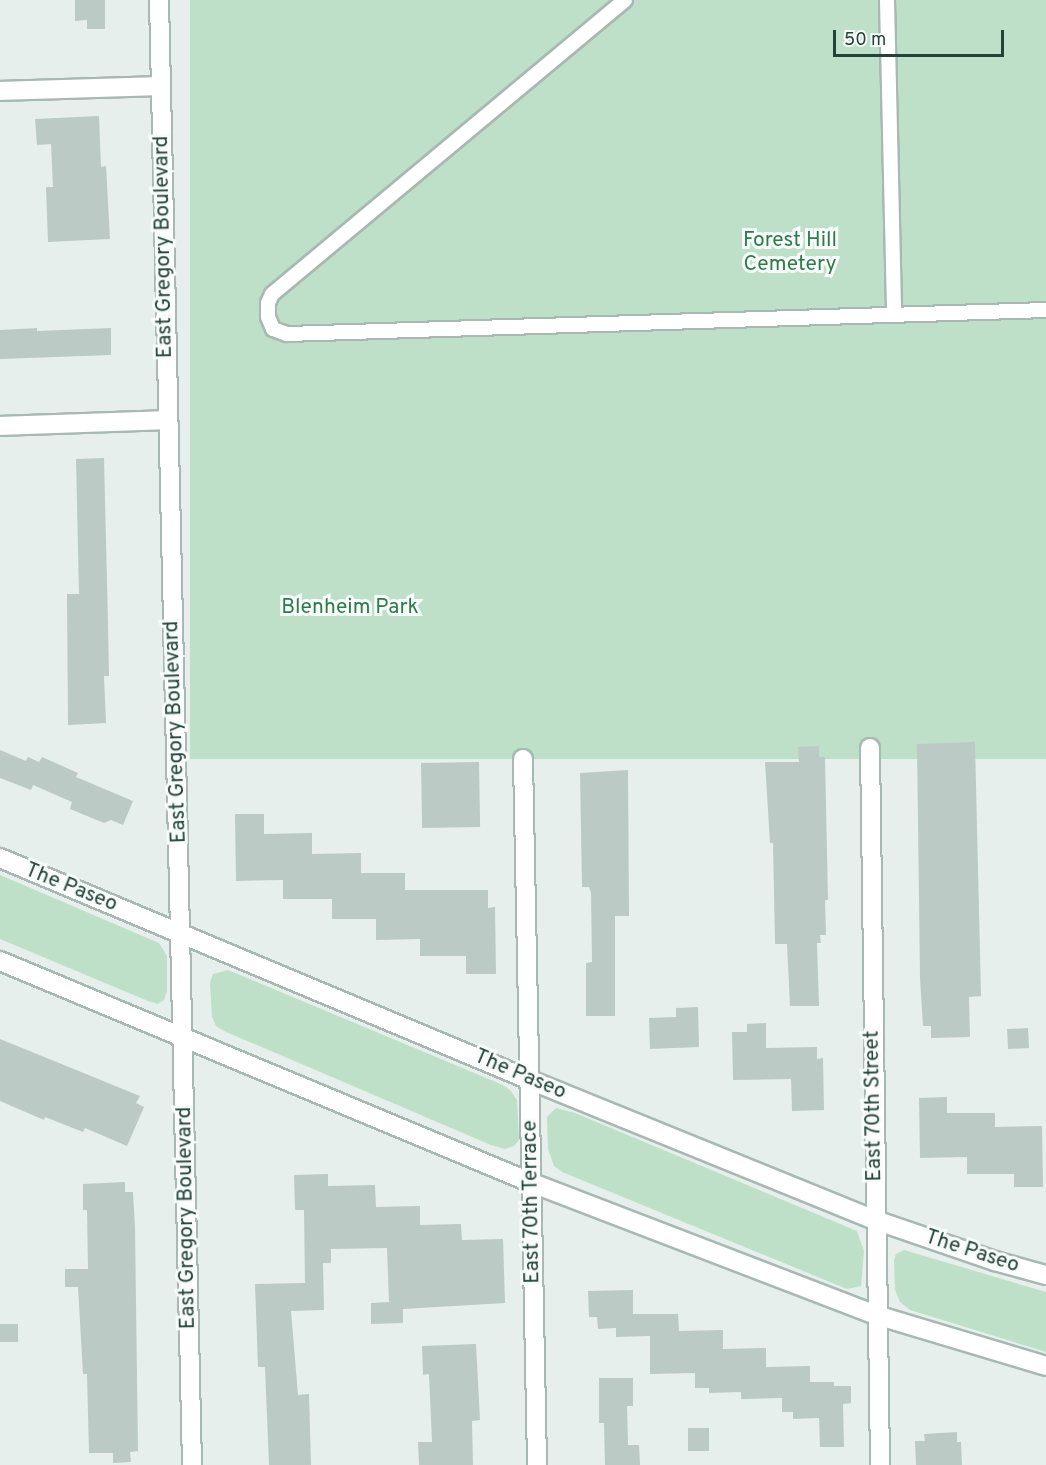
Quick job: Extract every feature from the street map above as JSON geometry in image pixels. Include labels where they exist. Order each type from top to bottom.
[{"type":"main road","name":"East Gregory Boulevard","points":[[159,0],[192,1465]]},
{"type":"main road","points":[[0,91],[161,86]]},
{"type":"main road","points":[[0,426],[168,420]]},
{"type":"main road","name":"East 70th Street","points":[[870,748],[876,1315],[880,1465]]},
{"type":"main road","name":"East 70th Terrace","points":[[523,759],[537,1465]]},
{"type":"main road","name":"The Paseo","points":[[0,858],[530,1080],[875,1220],[995,1261],[1046,1275]]},
{"type":"main road","points":[[0,961],[532,1183],[876,1315],[1046,1366]]},
{"type":"lane","points":[[625,0],[272,294],[268,303],[268,317],[273,329],[287,334],[894,313],[1046,310]]},
{"type":"lane","points":[[887,0],[894,313]]},
{"type":"green space","name":"Forest Hill Cemetery","points":[[190,0],[1046,0],[1046,759],[190,759]]},
{"type":"green space","points":[[0,875],[159,943],[167,956],[167,991],[164,1000],[158,1004],[148,1001],[0,939]]},
{"type":"green space","points":[[228,970],[503,1085],[517,1100],[519,1140],[514,1146],[505,1149],[491,1145],[224,1031],[216,1026],[212,1017],[210,982],[213,974]]},
{"type":"green space","points":[[556,1108],[575,1113],[857,1231],[864,1251],[861,1286],[847,1289],[562,1172],[554,1166],[548,1149],[547,1117]]},
{"type":"green space","points":[[904,1250],[1046,1292],[1046,1352],[910,1310],[900,1302],[895,1290],[894,1260],[896,1254]]},
{"type":"building","points":[[75,0],[105,0],[105,29],[87,29],[87,20],[75,21]]},
{"type":"building","points":[[99,116],[101,167],[106,166],[110,239],[48,242],[46,187],[53,187],[51,144],[37,145],[35,119]]},
{"type":"building","points":[[37,328],[37,331],[111,328],[111,355],[0,359],[0,330]]},
{"type":"building","points":[[104,458],[109,676],[104,676],[106,723],[68,725],[67,594],[79,594],[76,459]]},
{"type":"building","points":[[975,742],[981,996],[969,997],[970,1037],[931,1038],[931,1026],[923,1026],[920,978],[917,744]]},
{"type":"building","points":[[819,746],[819,757],[825,757],[828,900],[825,900],[826,935],[820,935],[821,943],[817,943],[819,1006],[790,1006],[787,944],[775,944],[773,843],[770,843],[765,762],[799,762],[798,747]]},
{"type":"building","points":[[0,750],[26,761],[28,757],[39,762],[42,757],[78,773],[76,777],[133,801],[123,825],[111,820],[104,823],[70,809],[72,802],[33,785],[31,790],[0,778]]},
{"type":"building","points":[[479,762],[480,827],[422,828],[421,763]]},
{"type":"building","points":[[628,770],[629,916],[615,916],[615,1016],[586,1016],[586,963],[592,962],[591,893],[589,887],[582,887],[580,773]]},
{"type":"building","points":[[235,814],[264,814],[264,834],[312,833],[312,854],[361,853],[361,873],[405,873],[405,890],[488,890],[488,908],[495,907],[496,974],[466,974],[466,956],[420,956],[420,939],[376,940],[376,919],[332,919],[332,899],[283,899],[283,880],[236,881]]},
{"type":"building","points":[[698,1007],[699,1047],[650,1049],[649,1018],[676,1017],[676,1008]]},
{"type":"building","points":[[766,1023],[766,1048],[817,1047],[817,1059],[823,1058],[824,1110],[792,1111],[791,1079],[733,1080],[732,1032],[747,1032],[747,1024]]},
{"type":"building","points":[[1028,1028],[1029,1048],[1008,1049],[1007,1029]]},
{"type":"building","points":[[0,1039],[140,1096],[136,1103],[144,1107],[127,1146],[85,1128],[83,1132],[45,1117],[44,1120],[0,1101]]},
{"type":"building","points":[[947,1097],[947,1113],[995,1113],[995,1127],[1042,1126],[1043,1187],[1014,1187],[1014,1174],[967,1174],[967,1157],[920,1158],[919,1098]]},
{"type":"building","points":[[328,1174],[328,1186],[375,1185],[376,1207],[420,1206],[420,1225],[461,1224],[462,1240],[503,1239],[505,1303],[403,1309],[403,1323],[371,1324],[371,1303],[389,1302],[387,1248],[331,1249],[331,1263],[323,1263],[324,1310],[291,1311],[298,1395],[309,1394],[311,1465],[269,1465],[265,1367],[258,1367],[255,1284],[305,1283],[304,1210],[295,1210],[294,1175]]},
{"type":"building","points":[[125,1182],[125,1192],[133,1192],[135,1228],[138,1451],[130,1452],[131,1462],[113,1463],[113,1453],[89,1453],[87,1374],[83,1374],[78,1287],[65,1287],[65,1269],[88,1269],[87,1210],[83,1210],[83,1184]]},
{"type":"building","points":[[633,1290],[633,1314],[678,1314],[679,1331],[723,1330],[723,1349],[766,1348],[766,1367],[810,1366],[810,1382],[834,1382],[834,1386],[851,1386],[851,1403],[843,1404],[844,1447],[820,1447],[819,1418],[793,1419],[793,1412],[782,1412],[782,1398],[741,1399],[741,1392],[709,1393],[709,1388],[695,1388],[695,1373],[650,1374],[650,1336],[616,1337],[616,1328],[598,1329],[597,1317],[589,1317],[588,1291]]},
{"type":"building","points":[[0,1324],[18,1324],[18,1342],[0,1342]]},
{"type":"building","points":[[476,1344],[480,1420],[472,1421],[473,1465],[419,1465],[418,1442],[432,1442],[429,1374],[423,1375],[422,1346]]},
{"type":"building","points":[[599,1378],[633,1378],[633,1406],[627,1406],[628,1445],[639,1445],[640,1465],[605,1465],[604,1423],[599,1423]]},
{"type":"building","points":[[688,1428],[709,1428],[709,1451],[688,1451]]},
{"type":"building","points":[[957,1432],[957,1442],[961,1442],[962,1465],[916,1465],[915,1441],[925,1441],[924,1434]]},
{"type":"park label","name":"Blenheim Park","points":[[350,608]]}]
